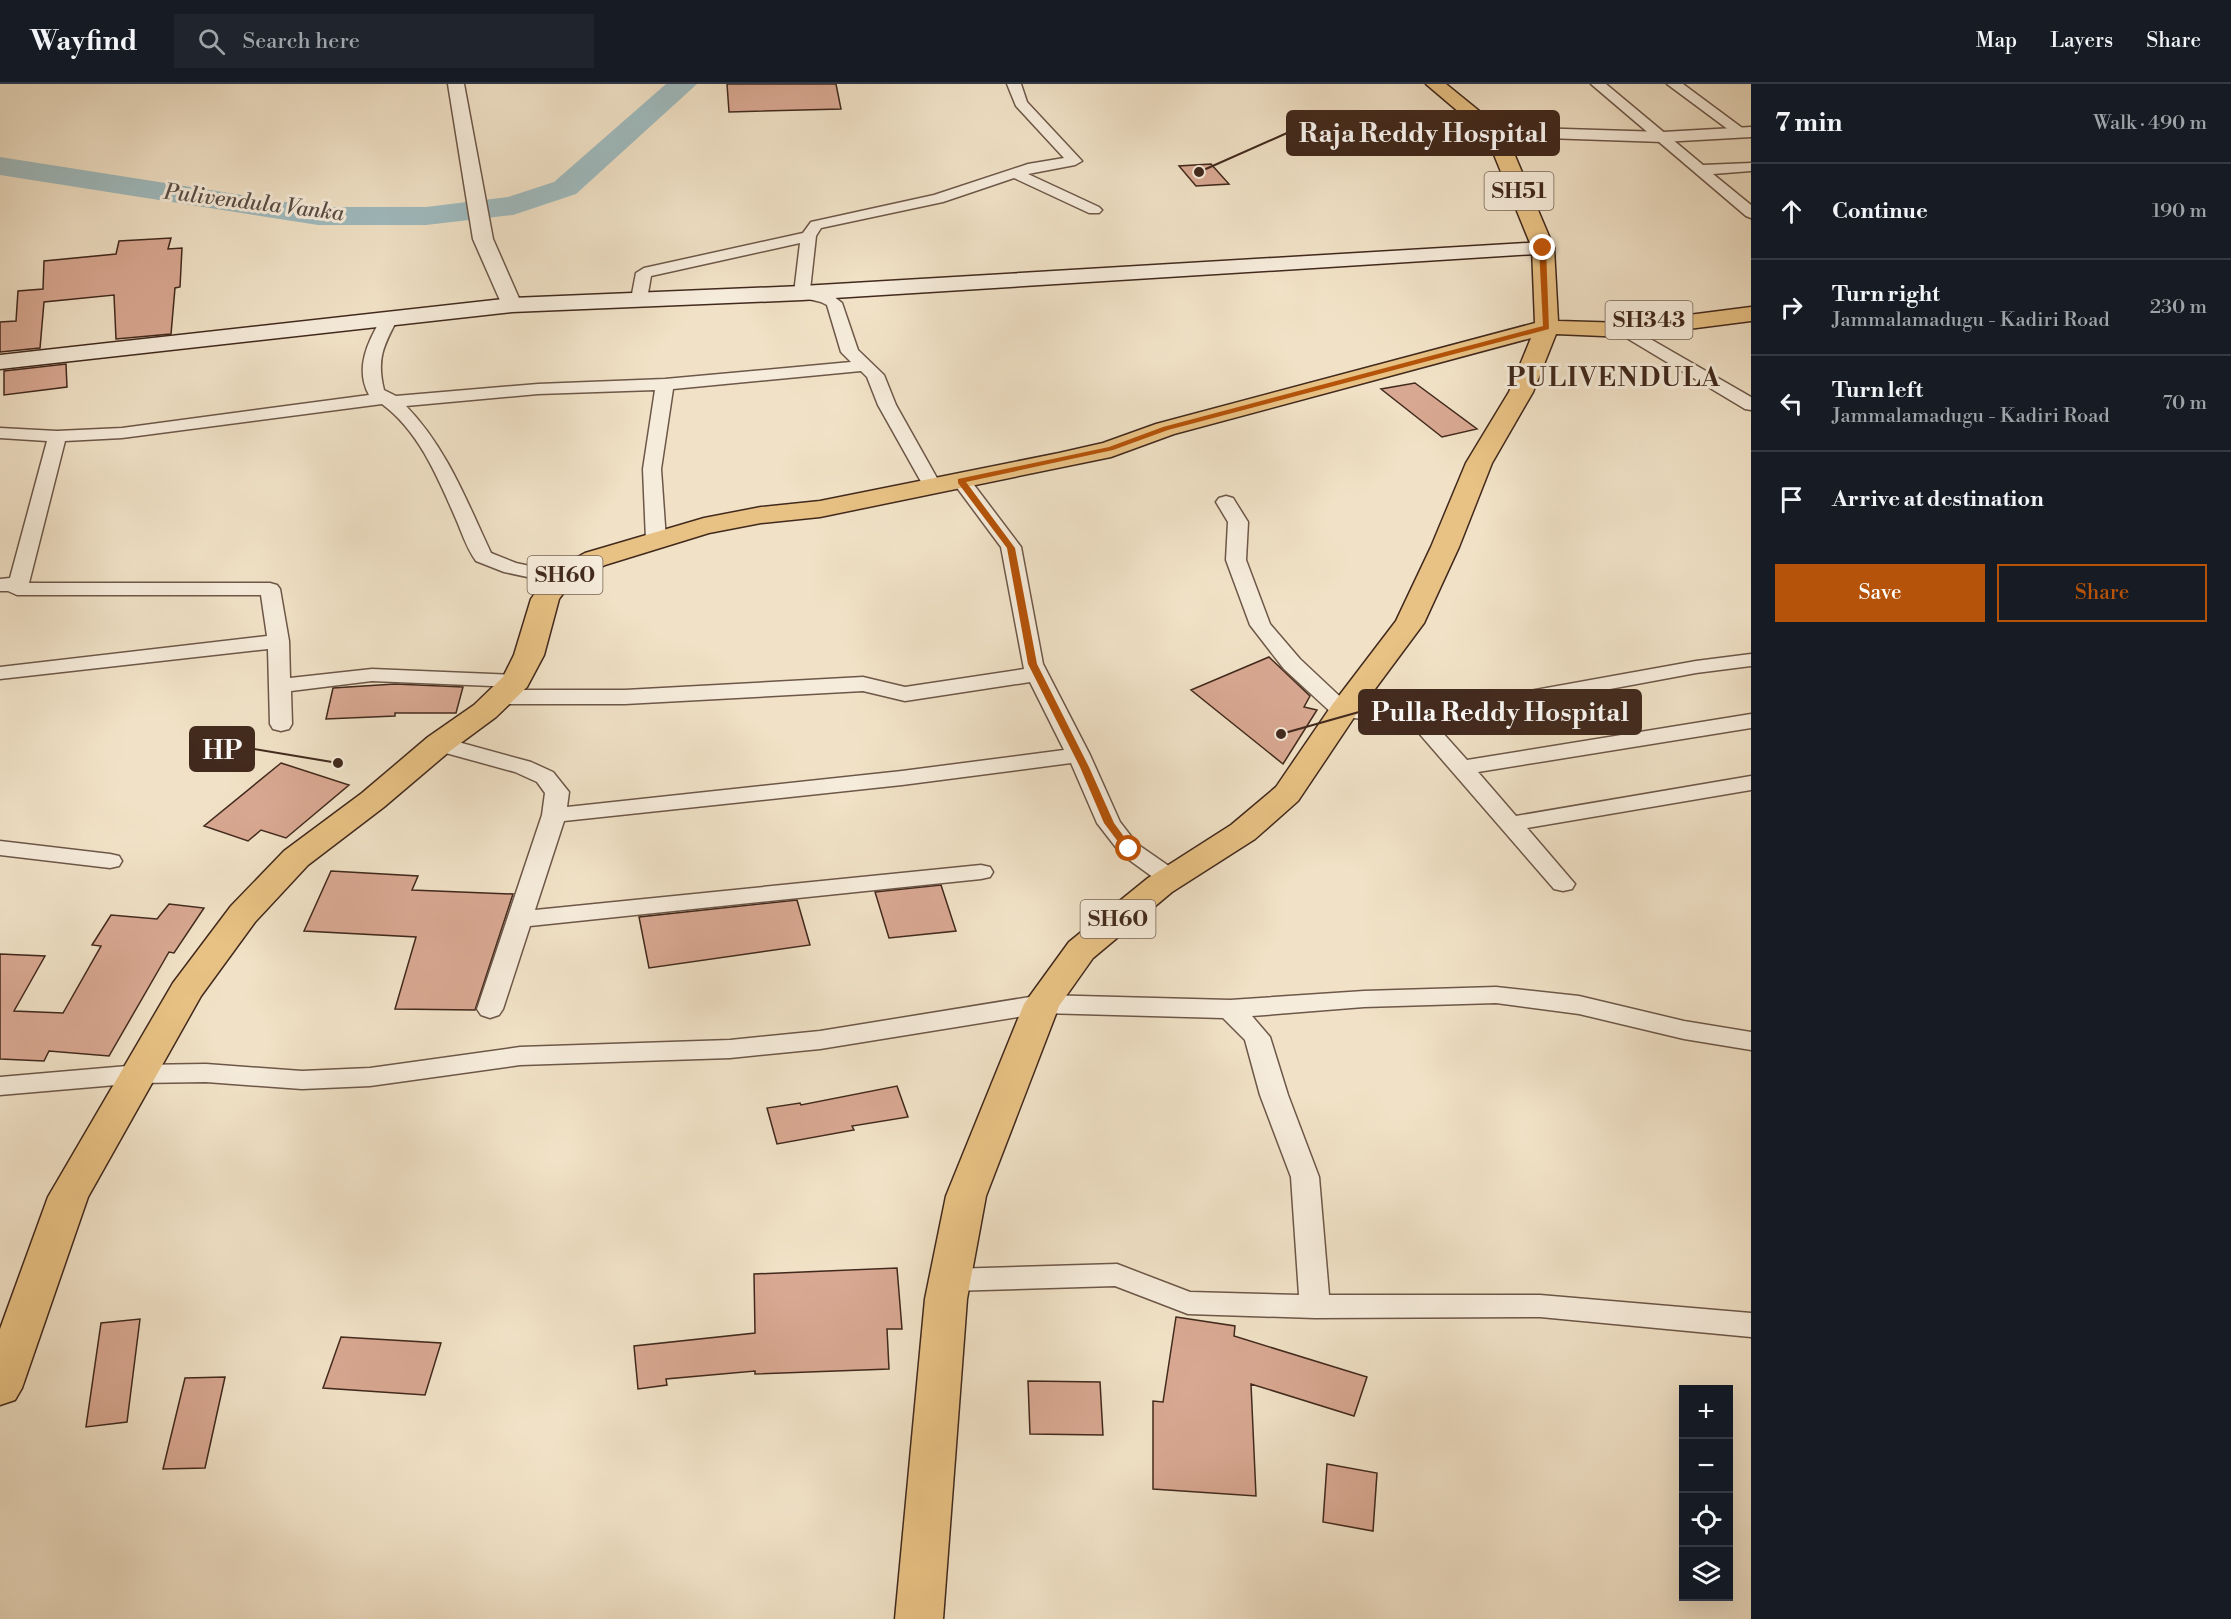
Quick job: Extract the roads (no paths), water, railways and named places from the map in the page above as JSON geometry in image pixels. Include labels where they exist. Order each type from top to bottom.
[{"type":"main road","name":"SH51","points":[[1435,84],[1495,132],[1543,248],[1547,324]]},
{"type":"main road","points":[[0,362],[512,305],[802,293],[1543,248]]},
{"type":"main road","name":"SH343","points":[[1547,324],[1661,319],[1751,306]]},
{"type":"main road","name":"SH343","points":[[1547,324],[1626,330],[1751,314]]},
{"type":"main road","name":"SH60","points":[[0,1388],[68,1197],[186,991],[243,914],[296,858],[373,800],[439,744],[485,711],[508,689],[529,655],[545,599],[560,578],[596,559],[704,526],[761,515],[820,509],[1111,448],[1165,429],[1547,324]]},
{"type":"main road","name":"SH60","points":[[919,1619],[933,1435],[950,1280],[966,1196],[1042,1004],[1081,950],[1170,878],[1243,832],[1287,794],[1343,711],[1410,623],[1445,547],[1479,463],[1521,392],[1547,324]]},
{"type":"street","points":[[456,84],[483,239],[512,305]]},
{"type":"street","points":[[1014,84],[1021,103],[1075,161],[1032,167],[938,199],[816,225],[808,236],[802,293],[826,298],[834,303],[850,352],[862,366],[875,375],[887,405],[947,484],[1011,548],[1032,664],[1109,823],[1129,849],[1170,878]]},
{"type":"street","points":[[1598,84],[1751,213]]},
{"type":"street","points":[[1674,84],[1747,133]]},
{"type":"street","points":[[1495,132],[1663,137],[1747,133]]},
{"type":"street","points":[[1698,170],[1751,167]]},
{"type":"street","points":[[1015,173],[1094,210]]},
{"type":"street","points":[[1733,199],[1751,197]]},
{"type":"street","points":[[639,300],[644,273],[808,236]]},
{"type":"street","points":[[390,318],[370,354],[370,371],[376,392],[391,400],[433,451],[483,557],[512,568],[560,578]]},
{"type":"street","points":[[1626,330],[1751,405]]},
{"type":"street","points":[[0,433],[57,436],[122,433],[391,400],[538,389],[665,384],[862,366]]},
{"type":"street","points":[[656,540],[652,469],[665,384]]},
{"type":"street","points":[[57,436],[10,584],[18,589],[270,589],[278,641],[281,724]]},
{"type":"street","points":[[1226,502],[1238,522],[1236,560],[1260,625],[1292,664],[1343,711],[1418,718],[1696,667],[1751,660]]},
{"type":"street","points":[[0,674],[278,641]]},
{"type":"street","points":[[281,686],[372,675],[508,689],[625,697],[863,684],[905,694],[1037,674]]},
{"type":"street","points":[[1418,718],[1563,884]]},
{"type":"street","points":[[1461,768],[1751,721]]},
{"type":"street","points":[[439,744],[524,767],[545,777],[557,792],[554,815],[490,1009]]},
{"type":"street","points":[[554,815],[890,779],[1078,755]]},
{"type":"street","points":[[1511,824],[1751,783]]},
{"type":"street","points":[[0,849],[110,861]]},
{"type":"street","points":[[519,919],[981,872]]},
{"type":"street","points":[[0,1086],[139,1074],[206,1072],[302,1080],[370,1077],[520,1056],[730,1049],[820,1040],[1042,1004],[1230,1009],[1364,999],[1496,995],[1579,1005],[1684,1030],[1751,1041]]},
{"type":"street","points":[[1230,1009],[1257,1037],[1274,1095],[1305,1177],[1315,1307]]},
{"type":"street","points":[[950,1280],[1117,1275],[1188,1303],[1315,1307],[1540,1306],[1751,1324]]},
{"type":"waterway","name":"Pulivendula Vanka","points":[[0,166],[318,216],[426,216],[513,206],[565,188],[683,84]]},
{"type":"place","name":"Raja Reddy Hospital","points":[[1199,172]]},
{"type":"place","name":"Pulla Reddy Hospital","points":[[1281,734]]},
{"type":"place","name":"HP","points":[[338,763]]},
{"type":"district","name":"PULIVENDULA","points":[[1614,378]]}]
